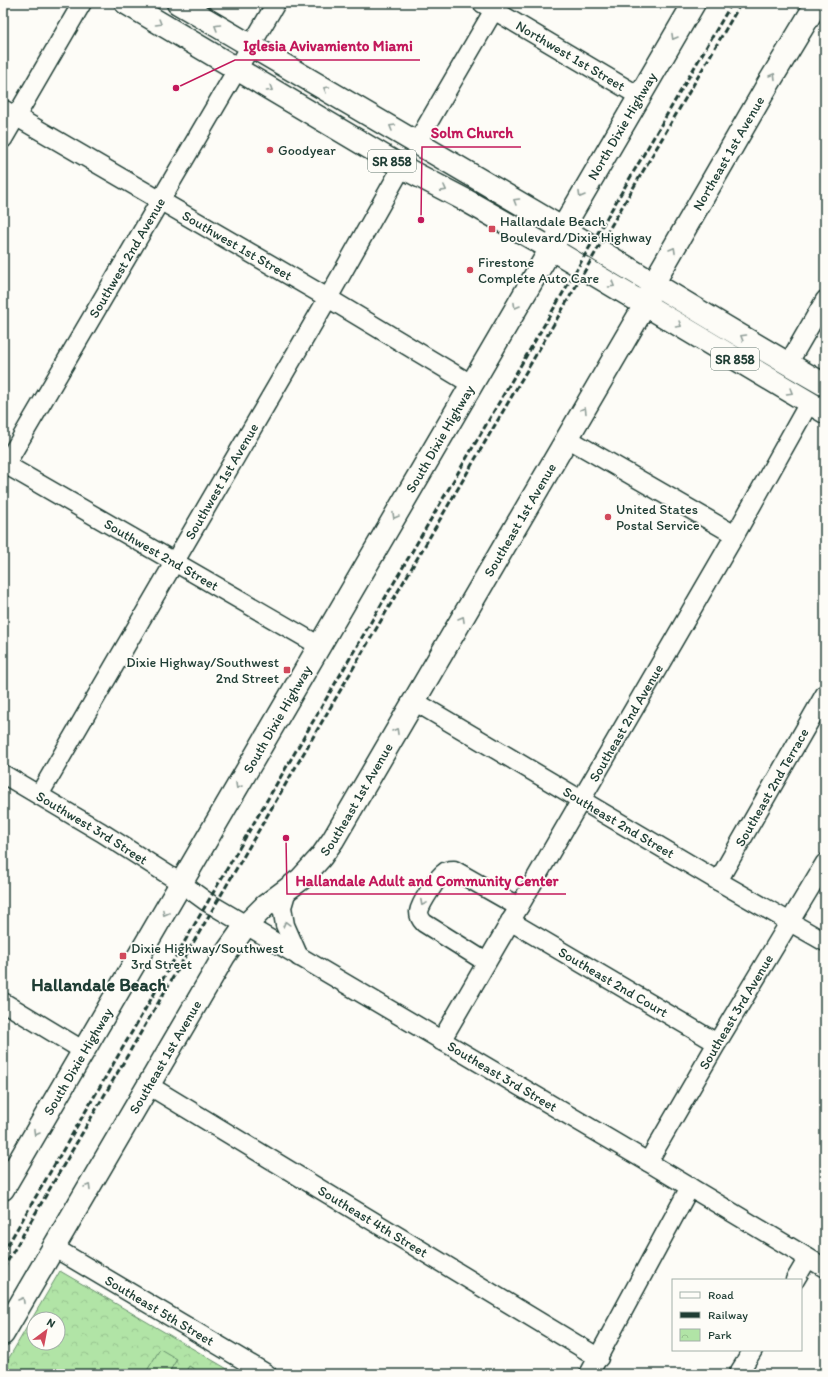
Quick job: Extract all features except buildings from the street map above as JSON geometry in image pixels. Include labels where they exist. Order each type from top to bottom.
[{"type":"main road","name":"SR 858","points":[[126,3],[402,167],[467,201],[550,248],[645,305],[820,406]]},
{"type":"main road","name":"SR 858","points":[[178,3],[417,142],[653,284],[825,385]]},
{"type":"main road","name":"North Dixie Highway","points":[[550,248],[694,3]]},
{"type":"main road","name":"Northeast 1st Avenue","points":[[645,305],[653,284],[759,99],[817,3]]},
{"type":"main road","name":"South Dixie Highway","points":[[3,1189],[550,248]]},
{"type":"main road","name":"Southeast 1st Avenue","points":[[3,1334],[52,1247],[224,956],[246,926],[265,906],[288,890],[314,865],[333,840],[645,305]]},
{"type":"street","points":[[3,139],[9,113],[82,3]]},
{"type":"street","name":"Southwest 2nd Avenue","points":[[4,466],[276,3]]},
{"type":"street","points":[[417,142],[491,5]]},
{"type":"street","name":"Northwest 1st Street","points":[[491,5],[639,96]]},
{"type":"street","name":"Southwest 1st Street","points":[[9,113],[161,200],[471,384]]},
{"type":"street","name":"Southwest 1st Avenue","points":[[39,795],[328,298],[402,167]]},
{"type":"street","points":[[788,364],[825,300]]},
{"type":"street","name":"Southeast 2nd Avenue","points":[[441,1041],[735,535],[820,406]]},
{"type":"street","points":[[567,438],[735,535]]},
{"type":"street","name":"Southwest 2nd Street","points":[[4,466],[174,561],[320,646]]},
{"type":"street","name":"Southeast 2nd Terrace","points":[[718,881],[825,694]]},
{"type":"street","name":"Southeast 2nd Street","points":[[414,701],[718,881],[825,942]]},
{"type":"street","name":"Southwest 3rd Street","points":[[3,774],[181,883]]},
{"type":"street","name":"Southeast 3rd Avenue","points":[[648,1162],[717,1043],[825,863]]},
{"type":"street","name":"Southeast 2nd Court","points":[[486,962],[424,924],[420,919],[419,910],[441,875],[446,870],[454,870],[514,914],[717,1043]]},
{"type":"street","name":"Southeast 3rd Street","points":[[181,883],[207,902],[246,926],[648,1162],[825,1268]]},
{"type":"street","points":[[288,890],[282,907],[285,925],[299,957]]},
{"type":"street","points":[[3,1002],[84,1051]]},
{"type":"street","name":"Southeast 4th Street","points":[[148,1085],[599,1358]]},
{"type":"street","points":[[589,1374],[690,1187]]},
{"type":"street","name":"Southeast 5th Street","points":[[52,1247],[268,1374]]},
{"type":"street","points":[[796,1279],[808,1258]]},
{"type":"street","points":[[738,1374],[752,1351]]},
{"type":"green space","points":[[60,1271],[236,1374],[3,1374],[3,1368],[26,1329],[26,1351],[66,1351],[66,1311],[36,1311]]},
{"type":"green space","points":[[160,1349],[177,1359],[168,1374],[145,1374]]},
{"type":"green space","points":[[189,1366],[202,1374],[184,1374]]},
{"type":"railway","points":[[3,1253],[732,3]]},
{"type":"railway","points":[[3,1269],[741,3]]},
{"type":"place","name":"Iglesia Avivamiento Miami","points":[[176,88]]},
{"type":"place","name":"Goodyear","points":[[270,150]]},
{"type":"place","name":"Solm Church","points":[[421,220]]},
{"type":"place","name":"Hallandale Beach Boulevard/Dixie Highway","points":[[492,229]]},
{"type":"place","name":"Firestone Complete Auto Care","points":[[470,270]]},
{"type":"place","name":"United States Postal Service","points":[[608,517]]},
{"type":"place","name":"Dixie Highway/Southwest 2nd Street","points":[[287,670]]},
{"type":"place","name":"Hallandale Adult and Community Center","points":[[286,838]]},
{"type":"place","name":"Dixie Highway/Southwest 3rd Street","points":[[123,956]]},
{"type":"district","name":"Hallandale Beach","points":[[99,985]]}]
